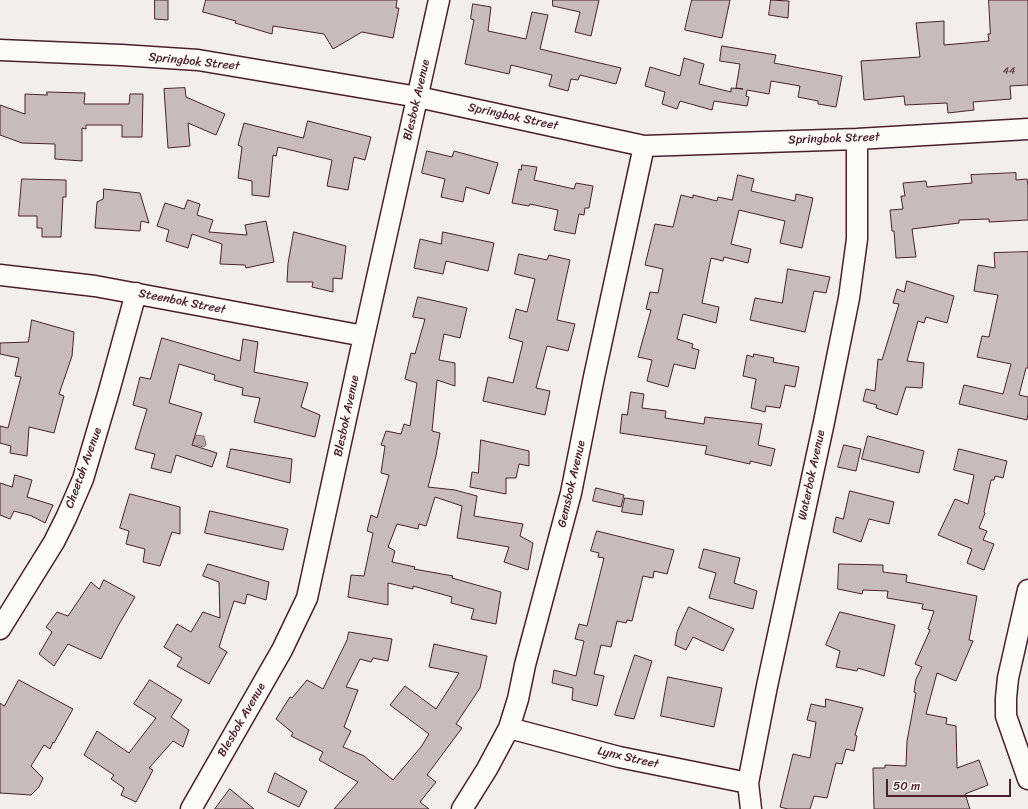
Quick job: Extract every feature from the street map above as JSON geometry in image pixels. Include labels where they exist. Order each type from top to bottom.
[{"type":"street","name":"Blesbok Avenue","points":[[191,809],[282,650],[307,598],[439,0]]},
{"type":"street","name":"Springbok Street","points":[[0,50],[198,60],[418,97],[644,146],[857,138],[1028,129]]},
{"type":"street","name":"Waterbok Avenue","points":[[752,809],[748,783],[849,298],[857,239],[857,138]]},
{"type":"street","name":"Gemsbok Avenue","points":[[462,809],[487,769],[509,728],[518,699],[525,665],[571,493],[594,377],[644,146]]},
{"type":"street","name":"Steenbok Street","points":[[0,275],[88,285],[364,336]]},
{"type":"street","name":"Cheetah Avenue","points":[[0,629],[54,542],[83,479],[136,294]]},
{"type":"street","points":[[1028,590],[1008,678],[1006,716],[1028,779]]},
{"type":"street","name":"Lynx Street","points":[[509,728],[619,757],[748,783]]},
{"type":"shaded area","points":[[196,435],[204,436],[206,445],[203,447],[197,445],[193,456],[185,437],[194,439]]},
{"type":"building","points":[[155,0],[168,0],[168,20],[155,19]]},
{"type":"building","points":[[206,0],[397,0],[396,8],[399,8],[393,38],[362,32],[333,49],[324,34],[273,26],[272,34],[235,23],[236,21],[203,12]]},
{"type":"building","points":[[553,0],[599,0],[591,36],[575,32],[580,12],[553,6]]},
{"type":"building","points":[[692,0],[730,0],[722,38],[685,30]]},
{"type":"building","points":[[771,0],[789,1],[788,18],[769,15]]},
{"type":"building","points":[[989,0],[1028,0],[1028,85],[1010,86],[1011,99],[973,102],[974,110],[948,113],[947,103],[905,105],[904,96],[864,100],[861,61],[920,57],[916,23],[944,21],[944,45],[989,41]]},
{"type":"building","points":[[473,4],[491,7],[488,31],[526,39],[532,12],[548,15],[540,49],[621,68],[616,84],[580,75],[578,80],[571,79],[568,91],[549,86],[552,75],[511,65],[509,74],[465,64],[474,20],[471,19]]},
{"type":"building","points":[[722,46],[776,55],[774,63],[842,76],[836,107],[818,104],[818,101],[798,97],[800,86],[771,81],[769,94],[747,90],[746,96],[749,97],[747,106],[714,101],[712,110],[680,101],[677,109],[662,104],[665,92],[645,86],[650,67],[680,76],[684,58],[704,64],[699,84],[731,92],[731,88],[743,89],[736,88],[740,64],[720,61]]},
{"type":"building","points":[[185,88],[186,97],[225,114],[216,135],[188,123],[190,146],[168,148],[164,89]]},
{"type":"building","points":[[47,92],[85,93],[84,104],[129,104],[130,94],[143,94],[142,137],[122,137],[122,125],[86,125],[86,129],[82,128],[82,161],[55,159],[55,144],[22,143],[0,135],[0,105],[25,114],[25,94],[47,95]]},
{"type":"building","points":[[308,121],[371,137],[365,160],[354,157],[348,190],[327,186],[332,160],[278,147],[276,156],[273,155],[269,197],[252,195],[252,181],[238,178],[242,147],[238,145],[244,123],[303,138]]},
{"type":"building","points":[[427,151],[452,157],[454,151],[498,163],[489,194],[466,187],[463,202],[441,197],[445,179],[422,173]]},
{"type":"building","points":[[522,165],[537,167],[534,180],[574,189],[576,183],[593,186],[589,208],[585,208],[584,215],[579,214],[575,234],[554,230],[558,210],[530,204],[529,206],[512,203],[519,169],[521,170]]},
{"type":"building","points":[[1016,173],[1016,180],[1027,179],[1028,220],[989,222],[989,219],[959,220],[959,223],[912,229],[916,257],[896,258],[894,231],[892,231],[890,210],[903,209],[901,196],[905,196],[903,183],[926,181],[927,187],[972,183],[971,175]]},
{"type":"building","points":[[738,175],[754,179],[751,191],[795,201],[796,194],[813,198],[802,248],[780,243],[785,221],[739,210],[731,244],[751,249],[748,263],[724,257],[723,261],[711,258],[702,303],[719,307],[716,323],[683,314],[677,339],[693,344],[692,348],[699,350],[695,369],[674,364],[668,387],[647,381],[652,360],[638,357],[651,310],[646,309],[650,292],[658,293],[663,269],[645,265],[655,224],[673,227],[681,195],[693,198],[693,195],[717,201],[718,197],[732,200]]},
{"type":"building","points":[[22,179],[66,180],[66,197],[63,197],[61,237],[42,237],[42,228],[37,228],[37,216],[19,216]]},
{"type":"building","points":[[104,189],[140,193],[149,223],[141,221],[140,231],[95,228],[97,202],[103,199]]},
{"type":"building","points":[[188,200],[200,204],[197,215],[213,220],[209,232],[247,235],[245,225],[266,221],[274,262],[246,268],[245,265],[220,264],[222,244],[192,234],[188,248],[166,241],[169,230],[157,226],[165,203],[184,209]]},
{"type":"building","points":[[294,232],[346,246],[342,279],[333,278],[333,292],[312,287],[313,282],[287,282],[288,264]]},
{"type":"building","points":[[443,232],[494,243],[488,271],[446,261],[443,274],[414,268],[420,239],[441,244]]},
{"type":"building","points":[[1028,252],[1028,368],[1026,368],[1019,395],[1028,397],[1027,420],[959,404],[964,385],[1003,394],[1011,364],[977,357],[982,336],[989,337],[998,295],[974,291],[978,265],[995,268],[994,253]]},
{"type":"building","points":[[519,254],[547,260],[549,255],[570,260],[557,320],[575,324],[568,351],[547,346],[536,388],[550,391],[545,415],[483,401],[488,377],[513,383],[523,342],[509,338],[516,309],[527,312],[535,279],[515,274]]},
{"type":"building","points":[[788,269],[830,277],[826,293],[814,291],[805,332],[750,320],[755,298],[782,303]]},
{"type":"building","points":[[907,281],[954,296],[947,323],[926,317],[924,323],[918,321],[907,361],[924,363],[922,388],[906,387],[897,415],[876,408],[877,405],[863,401],[866,389],[875,391],[878,359],[882,360],[899,304],[893,303],[897,289],[904,292]]},
{"type":"building","points":[[418,297],[467,308],[460,338],[444,334],[439,360],[455,363],[455,386],[437,380],[432,431],[440,433],[428,487],[455,490],[477,496],[474,516],[523,524],[520,536],[533,543],[528,570],[504,562],[509,547],[457,538],[462,506],[435,497],[426,526],[419,524],[418,529],[397,524],[388,547],[395,551],[392,562],[415,567],[414,569],[453,576],[452,578],[501,592],[496,624],[471,619],[474,609],[451,603],[452,597],[413,586],[413,589],[388,583],[388,605],[348,597],[351,575],[364,576],[373,533],[367,531],[371,515],[377,518],[389,475],[381,473],[385,446],[381,445],[386,431],[401,434],[404,424],[410,426],[417,383],[405,379],[411,353],[415,354],[425,319],[413,317]]},
{"type":"building","points":[[32,320],[74,332],[72,356],[59,394],[64,396],[54,433],[29,427],[27,456],[10,453],[11,446],[0,443],[0,426],[8,428],[21,377],[15,376],[19,358],[0,354],[0,343],[28,342]]},
{"type":"building","points":[[162,338],[240,361],[243,339],[258,342],[254,372],[308,383],[301,407],[320,415],[315,437],[254,422],[260,398],[242,395],[243,388],[214,380],[215,375],[179,364],[169,403],[202,413],[192,445],[217,453],[212,467],[176,455],[171,473],[151,468],[155,454],[135,449],[147,409],[133,405],[140,377],[150,379]]},
{"type":"building","points":[[754,354],[774,358],[773,362],[799,367],[795,387],[785,385],[780,408],[766,406],[765,412],[751,408],[756,379],[743,376],[747,355],[753,357]]},
{"type":"building","points":[[631,392],[644,394],[642,408],[666,411],[665,418],[704,424],[705,417],[762,424],[758,445],[775,449],[771,466],[750,461],[750,464],[705,454],[707,446],[620,433],[622,414],[627,415]]},
{"type":"building","points":[[868,436],[924,451],[919,473],[862,459]]},
{"type":"building","points":[[481,440],[529,451],[529,466],[519,464],[516,478],[506,478],[506,494],[470,487],[472,472],[478,473]]},
{"type":"building","points":[[844,445],[861,449],[856,471],[838,467]]},
{"type":"building","points":[[231,449],[292,459],[290,483],[227,467]]},
{"type":"building","points":[[959,449],[1007,461],[1003,478],[995,476],[994,480],[991,480],[985,513],[979,528],[987,531],[983,540],[994,544],[984,570],[967,563],[972,549],[938,535],[955,499],[968,504],[974,475],[954,470]]},
{"type":"building","points":[[15,475],[32,480],[27,497],[53,505],[45,523],[32,516],[14,511],[10,519],[0,515],[0,483],[12,487]]},
{"type":"building","points":[[596,488],[624,495],[621,507],[593,501]]},
{"type":"building","points":[[850,491],[894,502],[889,524],[869,519],[861,542],[833,532],[836,517],[843,519]]},
{"type":"building","points":[[130,494],[180,507],[180,534],[172,532],[160,566],[143,562],[145,549],[126,544],[129,531],[120,528]]},
{"type":"building","points":[[625,498],[644,501],[642,515],[622,512]]},
{"type":"building","points":[[210,511],[288,529],[283,550],[205,533]]},
{"type":"building","points":[[597,531],[674,550],[667,574],[654,571],[653,578],[643,576],[632,621],[627,620],[626,623],[617,621],[611,647],[601,645],[594,674],[604,676],[597,706],[572,700],[573,688],[552,683],[554,670],[576,676],[584,641],[575,639],[579,624],[587,626],[604,558],[598,557],[599,553],[591,551]]},
{"type":"building","points":[[704,549],[740,558],[734,583],[757,591],[753,609],[709,598],[716,573],[699,568]]},
{"type":"building","points":[[208,564],[269,582],[266,600],[247,594],[245,604],[234,601],[219,647],[227,652],[209,684],[177,666],[182,658],[164,647],[177,624],[191,632],[203,612],[220,618],[219,582],[203,576]]},
{"type":"building","points":[[839,564],[883,565],[883,572],[907,575],[906,582],[977,596],[969,640],[973,641],[956,681],[937,673],[926,714],[947,718],[946,724],[956,726],[957,768],[979,760],[988,785],[965,794],[970,809],[874,809],[873,768],[885,768],[885,765],[906,766],[907,741],[916,693],[914,692],[916,679],[922,667],[915,664],[930,630],[928,629],[934,611],[922,609],[923,604],[887,598],[888,591],[863,590],[862,594],[838,589]]},
{"type":"building","points":[[104,580],[135,597],[101,659],[68,644],[54,666],[39,654],[52,632],[46,627],[57,612],[68,616],[91,582],[99,589]]},
{"type":"building","points":[[689,607],[734,629],[723,651],[693,637],[686,650],[675,645],[677,632]]},
{"type":"building","points":[[840,612],[895,625],[884,676],[858,668],[857,671],[836,667],[840,651],[826,645]]},
{"type":"building","points":[[349,632],[392,639],[388,661],[373,658],[371,662],[360,659],[346,687],[358,690],[344,727],[351,731],[343,747],[364,756],[393,780],[421,747],[429,734],[390,705],[405,686],[436,709],[459,673],[429,667],[434,644],[487,656],[480,688],[456,724],[462,728],[427,775],[436,782],[420,802],[429,809],[334,809],[358,782],[319,760],[323,752],[291,736],[293,733],[276,719],[290,697],[292,698],[307,680],[323,689],[347,640]]},
{"type":"building","points":[[635,655],[652,661],[634,719],[615,715]]},
{"type":"building","points":[[668,677],[722,688],[714,727],[661,716]]},
{"type":"building","points":[[19,680],[73,709],[50,749],[44,745],[31,766],[43,778],[39,787],[31,795],[0,793],[0,703],[4,706]]},
{"type":"building","points":[[150,680],[182,700],[171,717],[189,730],[183,747],[173,741],[149,768],[153,770],[136,802],[121,795],[124,788],[111,779],[114,775],[84,755],[97,731],[129,753],[156,718],[134,704]]},
{"type":"building","points":[[826,699],[863,708],[855,735],[857,736],[854,751],[846,749],[842,764],[836,763],[827,798],[814,796],[810,809],[788,809],[780,807],[793,754],[810,758],[816,722],[807,720],[811,704],[825,707]]},
{"type":"building","points":[[275,773],[307,791],[299,807],[268,792]]},
{"type":"building","points":[[230,789],[254,809],[215,809]]}]
